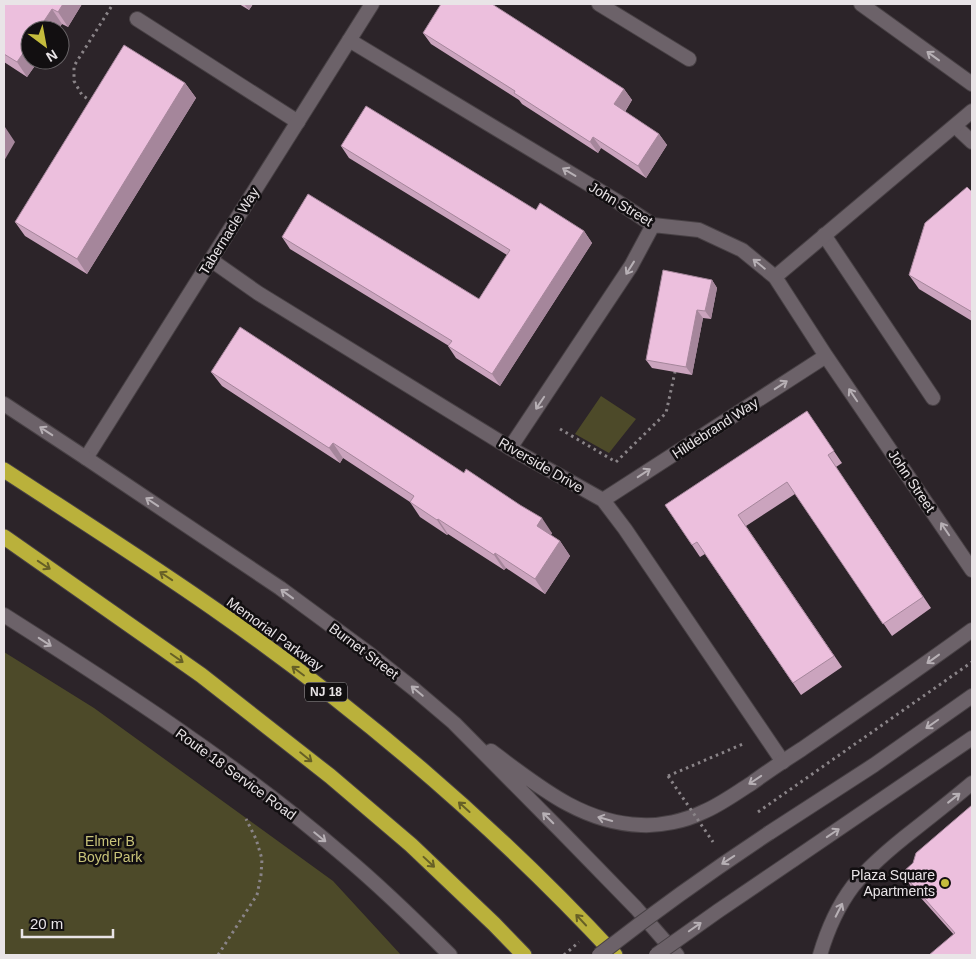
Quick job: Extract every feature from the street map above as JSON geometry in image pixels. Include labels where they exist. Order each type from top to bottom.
[{"type":"highway","name":"Memorial Parkway","points":[[4,470],[99,531],[220,613],[357,716],[490,830],[539,876],[614,955]]},
{"type":"highway","points":[[4,537],[201,675],[330,776],[411,845],[524,955]]},
{"type":"main road","name":"Tabernacle Way","points":[[86,458],[372,4]]},
{"type":"main road","points":[[598,4],[689,59]]},
{"type":"main road","points":[[861,4],[972,84]]},
{"type":"main road","points":[[137,19],[298,122]]},
{"type":"main road","name":"John Street","points":[[349,40],[607,195],[653,225],[699,230],[742,250],[774,277],[972,570]]},
{"type":"main road","points":[[774,277],[972,111]]},
{"type":"main road","points":[[955,126],[972,142]]},
{"type":"main road","points":[[510,448],[631,266],[653,225]]},
{"type":"main road","points":[[824,235],[933,398]]},
{"type":"main road","name":"Riverside Drive","points":[[211,260],[258,293],[510,448],[603,500],[625,529],[783,762]]},
{"type":"main road","name":"Hildebrand Way","points":[[603,500],[826,356]]},
{"type":"main road","name":"Burnet Street","points":[[4,404],[280,588],[414,689],[454,723],[598,868],[677,955]]},
{"type":"main road","name":"Route 18 Service Road","points":[[4,615],[132,699],[269,796],[343,855],[448,955]]},
{"type":"main road","points":[[454,723],[538,786],[584,813],[641,826],[670,823],[703,812],[735,794],[972,630]]},
{"type":"main road","points":[[599,955],[688,888],[972,696]]},
{"type":"main road","points":[[656,955],[972,738]]},
{"type":"main road","points":[[820,955],[841,906],[852,888],[865,873],[882,856],[972,783]]},
{"type":"path","points":[[96,105],[82,95],[74,81],[74,66],[113,4]]},
{"type":"path","points":[[560,428],[616,462],[666,413],[676,372]]},
{"type":"path","points":[[754,814],[972,662]]},
{"type":"path","points":[[713,842],[668,776],[744,743]]},
{"type":"path","points":[[218,955],[257,895],[262,859],[256,839],[246,818]]},
{"type":"path","points":[[564,955],[586,937]]},
{"type":"green space","points":[[601,396],[636,419],[609,453],[575,434]]},
{"type":"green space","name":"Elmer B Boyd Park","points":[[4,652],[94,708],[333,881],[401,955],[4,955]]},
{"type":"building","points":[[4,4],[63,4],[58,12],[52,9],[45,20],[20,20],[20,58],[17,62],[4,54]]},
{"type":"building","points":[[441,4],[492,4],[624,89],[614,104],[659,134],[638,166],[593,137],[590,142],[514,93],[515,91],[423,33]]},
{"type":"building","points":[[124,45],[185,83],[77,259],[15,222]]},
{"type":"building","points":[[366,106],[536,210],[540,203],[584,231],[492,374],[448,346],[452,341],[282,237],[308,194],[479,299],[510,250],[341,146]]},
{"type":"building","points":[[967,187],[972,192],[972,312],[909,275],[925,223]]},
{"type":"building","points":[[663,270],[712,280],[705,311],[697,310],[686,367],[646,360]]},
{"type":"building","points":[[240,327],[464,473],[466,469],[542,518],[537,526],[560,541],[535,579],[410,502],[414,496],[333,443],[329,448],[211,372]]},
{"type":"building","points":[[807,411],[834,451],[828,455],[923,597],[883,624],[787,482],[738,515],[834,656],[793,683],[697,542],[692,545],[665,505]]},
{"type":"building","points":[[972,805],[972,955],[929,955],[955,933],[902,873],[913,863],[916,853]]},
{"type":"place","name":"Plaza Square Apartments","points":[[945,883]]}]
